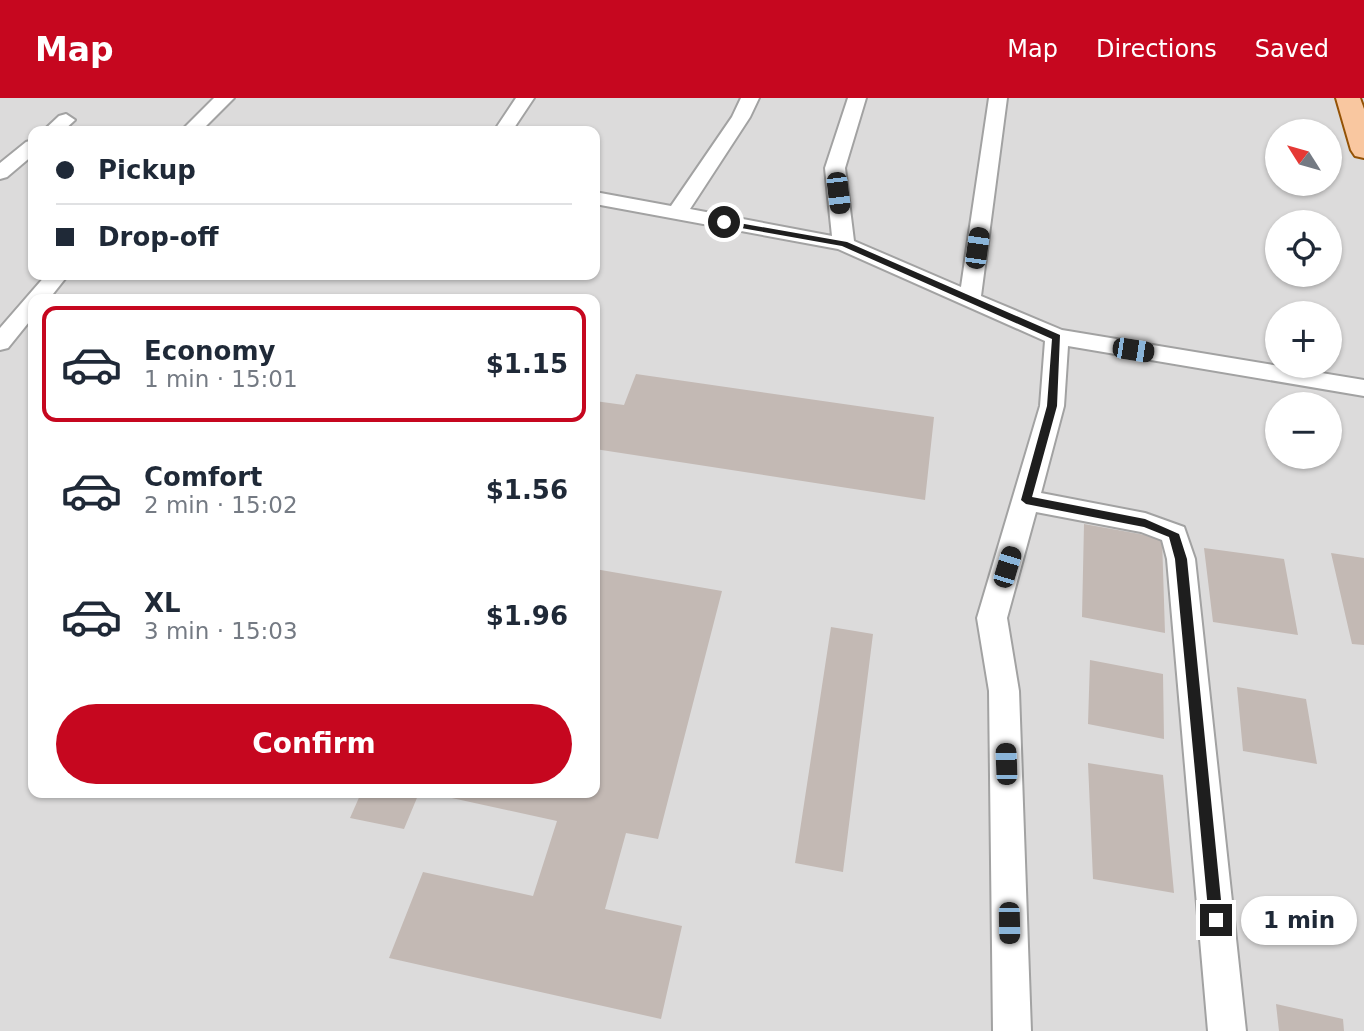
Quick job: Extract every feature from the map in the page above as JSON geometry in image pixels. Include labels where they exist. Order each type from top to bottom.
[{"type":"main road","points":[[1348,98],[1364,150]]},
{"type":"street","points":[[195,126],[225,98]]},
{"type":"street","points":[[506,126],[525,98]]},
{"type":"street","points":[[677,214],[741,117],[750,98]]},
{"type":"street","points":[[844,244],[835,167],[857,98]]},
{"type":"street","points":[[970,298],[998,98]]},
{"type":"street","points":[[0,173],[28,150]]},
{"type":"street","points":[[600,199],[844,244],[1057,337],[1364,388]]},
{"type":"street","points":[[41,294],[53,280]]},
{"type":"street","points":[[0,342],[28,309]]},
{"type":"street","points":[[1012,1031],[1004,691],[992,618],[1052,406],[1057,337]]},
{"type":"street","points":[[1026,500],[1145,523],[1174,534],[1181,559],[1227,1031]]},
{"type":"shaded area","points":[[0,98],[1364,98],[1364,1031],[0,1031]]},
{"type":"building","points":[[636,374],[934,417],[925,500],[600,450],[600,402],[624,405]]},
{"type":"building","points":[[1084,524],[1162,538],[1165,633],[1082,617]]},
{"type":"building","points":[[1204,548],[1284,559],[1298,635],[1213,622]]},
{"type":"building","points":[[1331,553],[1364,558],[1364,645],[1352,644]]},
{"type":"building","points":[[600,570],[722,591],[658,839],[626,833],[605,909],[682,926],[661,1019],[389,958],[423,872],[533,896],[557,821],[452,798],[600,798]]},
{"type":"building","points":[[831,627],[873,634],[843,872],[795,863]]},
{"type":"building","points":[[1090,660],[1163,674],[1164,739],[1088,724]]},
{"type":"building","points":[[1237,687],[1306,699],[1317,764],[1243,751]]},
{"type":"building","points":[[1088,763],[1163,775],[1174,893],[1093,879]]},
{"type":"building","points":[[359,798],[417,798],[404,829],[350,818]]},
{"type":"building","points":[[1276,1004],[1343,1019],[1344,1031],[1279,1031]]},
{"type":"route","points":[[724,222],[844,244],[1057,337],[1052,406],[1026,500],[1145,523],[1174,534],[1181,559],[1216,920]]}]
